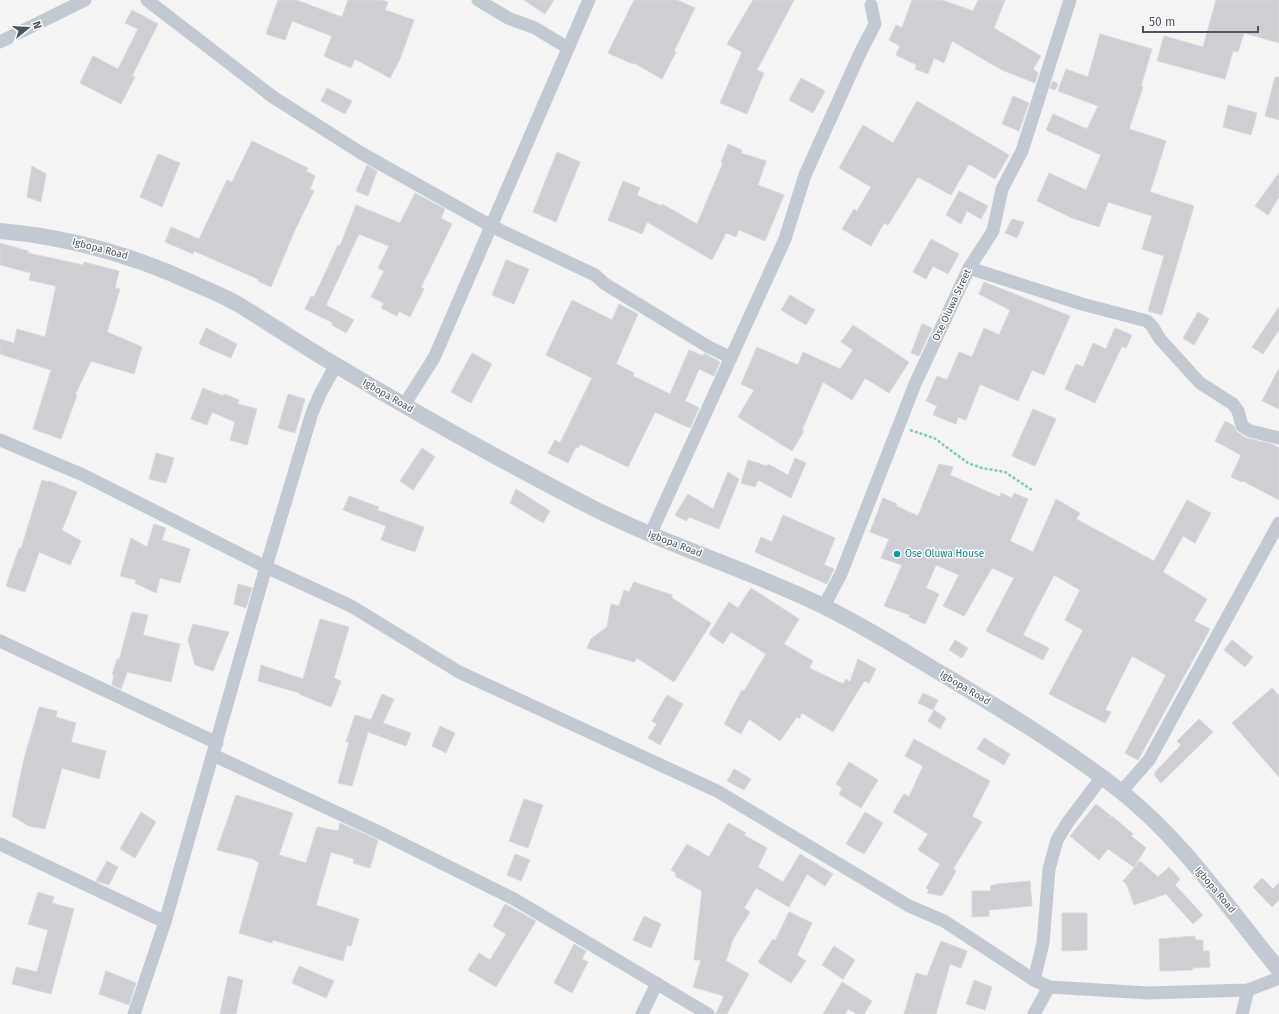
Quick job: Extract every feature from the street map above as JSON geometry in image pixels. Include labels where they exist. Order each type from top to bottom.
[{"type":"street","points":[[0,42],[85,0]]},
{"type":"street","points":[[147,0],[273,97],[361,153],[491,226],[595,275],[605,284],[707,346],[731,358]]},
{"type":"street","points":[[478,0],[508,18],[535,28],[568,48]]},
{"type":"street","points":[[404,405],[434,358],[589,0]]},
{"type":"street","name":"Ose Oluwa Street","points":[[824,606],[841,574],[915,384],[969,268],[993,231],[1002,189],[1022,151],[1070,0]]},
{"type":"street","points":[[650,535],[785,238],[805,175],[860,52],[875,24],[871,5]]},
{"type":"street","name":"Igbopa Road","points":[[0,231],[67,240],[162,268],[233,301],[336,366],[456,435],[592,507],[650,535],[703,555],[824,606],[891,643],[1040,733],[1121,792],[1169,836],[1218,891],[1279,970]]},
{"type":"street","points":[[969,268],[1082,304],[1147,321],[1160,339],[1200,383],[1233,404],[1238,411],[1242,426],[1250,431],[1279,438]]},
{"type":"street","points":[[134,1014],[165,922],[266,567],[312,413],[320,394],[336,366]]},
{"type":"street","points":[[0,440],[83,475],[266,567],[351,606],[459,672],[717,791],[909,906],[944,921],[1034,980],[1049,987],[1149,993],[1248,990],[1279,978]]},
{"type":"street","points":[[1121,792],[1149,760],[1279,523]]},
{"type":"street","points":[[0,641],[216,742]]},
{"type":"street","points":[[213,756],[383,834],[507,895],[708,1014]]},
{"type":"street","points":[[1034,980],[1043,943],[1049,869],[1057,840],[1068,822],[1102,777]]},
{"type":"street","points":[[0,844],[165,922]]},
{"type":"street","points":[[642,1014],[657,983]]},
{"type":"street","points":[[1034,1014],[1049,987]]},
{"type":"street","points":[[1242,1014],[1248,990]]},
{"type":"path","points":[[898,426],[934,438],[968,463],[982,468],[1005,472],[1032,490]]},
{"type":"building","points":[[278,0],[296,0],[342,17],[348,0],[381,0],[388,2],[385,10],[414,20],[400,59],[390,78],[355,59],[351,68],[324,56],[332,36],[292,21],[285,40],[266,34]]},
{"type":"building","points":[[524,0],[554,0],[545,14]]},
{"type":"building","points":[[634,0],[677,0],[695,8],[674,51],[676,52],[662,79],[634,63],[633,64],[608,53]]},
{"type":"building","points":[[753,0],[794,0],[757,70],[764,73],[747,114],[720,103],[742,52],[727,44]]},
{"type":"building","points":[[912,0],[942,0],[973,11],[978,0],[1005,0],[994,28],[1041,56],[1033,69],[1038,73],[1035,83],[1002,70],[952,41],[944,63],[934,58],[928,74],[915,69],[917,65],[896,55],[900,46],[889,40],[896,25],[902,28]]},
{"type":"building","points":[[1216,0],[1279,0],[1279,43],[1244,33],[1238,52],[1233,51],[1225,79],[1157,61],[1164,36],[1203,47]]},
{"type":"building","points":[[132,10],[158,24],[132,76],[135,77],[121,104],[80,83],[93,56],[118,69],[138,29],[125,23]]},
{"type":"building","points":[[1100,34],[1152,49],[1141,86],[1143,87],[1129,129],[1166,141],[1150,192],[1194,206],[1162,315],[1148,311],[1164,256],[1142,249],[1152,216],[1108,202],[1099,227],[1072,218],[1037,201],[1049,173],[1086,190],[1101,155],[1046,130],[1053,114],[1087,129],[1098,106],[1058,91],[1066,69],[1088,77]]},
{"type":"building","points":[[1275,77],[1279,77],[1279,120],[1265,116]]},
{"type":"building","points":[[801,78],[825,91],[813,113],[789,100]]},
{"type":"building","points":[[1053,81],[1058,84],[1055,90],[1050,88]]},
{"type":"building","points":[[327,88],[352,101],[345,114],[321,101]]},
{"type":"building","points":[[1013,96],[1029,103],[1019,131],[1002,124]]},
{"type":"building","points":[[917,101],[1009,155],[995,179],[969,164],[951,195],[918,177],[888,225],[884,223],[871,246],[842,229],[854,209],[857,211],[871,187],[839,168],[863,125],[893,143]]},
{"type":"building","points":[[1228,105],[1257,113],[1251,135],[1223,127]]},
{"type":"building","points":[[252,141],[308,168],[306,171],[315,176],[310,189],[314,191],[294,232],[271,287],[258,281],[258,279],[194,251],[193,254],[165,242],[171,227],[199,239],[227,180],[232,182]]},
{"type":"building","points":[[728,144],[742,150],[741,153],[766,161],[758,185],[784,195],[765,241],[739,230],[736,237],[726,233],[712,260],[647,222],[642,234],[608,220],[623,181],[640,188],[637,195],[661,206],[662,204],[697,224],[723,163],[721,162]]},
{"type":"building","points":[[557,152],[580,162],[556,222],[533,212]]},
{"type":"building","points":[[158,154],[180,163],[162,207],[140,197]]},
{"type":"building","points":[[367,165],[377,171],[368,196],[356,191]]},
{"type":"building","points":[[32,166],[46,174],[41,202],[27,197]]},
{"type":"building","points":[[1279,173],[1279,197],[1268,215],[1255,206]]},
{"type":"building","points":[[959,191],[988,206],[981,219],[967,211],[961,224],[946,215]]},
{"type":"building","points":[[415,193],[445,209],[441,218],[452,224],[421,287],[424,289],[410,317],[399,311],[397,316],[381,308],[384,303],[371,297],[384,271],[378,268],[389,246],[359,234],[326,305],[354,320],[346,333],[332,325],[333,323],[305,309],[311,296],[314,297],[338,245],[340,246],[356,205],[400,223]]},
{"type":"building","points":[[1012,219],[1024,222],[1017,238],[1005,233]]},
{"type":"building","points":[[931,239],[959,254],[948,274],[933,266],[926,279],[913,272]]},
{"type":"building","points":[[0,243],[28,251],[28,253],[83,265],[84,262],[119,271],[115,288],[120,289],[107,332],[142,347],[134,374],[91,361],[75,395],[77,395],[61,439],[33,429],[51,370],[0,354],[0,339],[14,343],[17,329],[45,337],[56,286],[29,280],[31,273],[0,265]]},
{"type":"building","points":[[506,260],[529,269],[514,304],[492,295]]},
{"type":"building","points":[[984,282],[1070,316],[1044,375],[1032,370],[1018,401],[980,384],[966,420],[958,417],[956,424],[933,415],[937,406],[926,401],[937,376],[947,380],[959,352],[972,357],[984,328],[999,335],[1010,310],[979,294]]},
{"type":"building","points":[[790,295],[815,310],[806,325],[781,310]]},
{"type":"building","points":[[572,300],[612,320],[619,304],[638,314],[616,364],[634,373],[633,376],[670,394],[689,350],[703,356],[704,353],[720,362],[714,376],[699,369],[685,401],[699,408],[690,428],[655,412],[628,467],[580,444],[578,448],[576,447],[568,463],[548,453],[555,440],[560,443],[592,378],[546,355]]},
{"type":"building","points":[[1279,307],[1279,330],[1263,354],[1252,347]]},
{"type":"building","points":[[1198,312],[1209,319],[1194,345],[1183,338]]},
{"type":"building","points":[[922,324],[932,328],[919,356],[911,353]]},
{"type":"building","points":[[853,325],[909,362],[889,393],[865,378],[852,400],[823,382],[802,430],[804,431],[792,451],[738,417],[754,390],[741,384],[757,347],[798,365],[803,352],[840,369],[853,350],[841,342]]},
{"type":"building","points":[[206,328],[237,344],[231,358],[199,344]]},
{"type":"building","points":[[1115,328],[1132,335],[1126,348],[1122,346],[1095,403],[1065,389],[1076,364],[1083,367],[1093,343],[1106,349]]},
{"type":"building","points":[[472,353],[492,364],[471,403],[451,392]]},
{"type":"building","points":[[1279,368],[1279,409],[1262,401]]},
{"type":"building","points":[[203,388],[223,396],[224,394],[239,400],[238,404],[257,409],[247,445],[230,440],[235,422],[212,412],[207,425],[191,419]]},
{"type":"building","points":[[288,394],[305,399],[295,433],[278,428]]},
{"type":"building","points":[[1033,409],[1056,419],[1035,466],[1012,456]]},
{"type":"building","points":[[1225,421],[1234,426],[1237,432],[1246,438],[1272,444],[1279,448],[1279,500],[1243,481],[1242,482],[1231,477],[1241,455],[1215,441]]},
{"type":"building","points":[[422,448],[435,457],[413,490],[400,481]]},
{"type":"building","points":[[156,453],[174,458],[166,483],[149,479]]},
{"type":"building","points":[[795,458],[806,463],[791,498],[758,480],[755,487],[741,483],[748,460],[767,466],[768,464],[788,475]]},
{"type":"building","points":[[939,464],[953,467],[950,475],[1000,497],[1001,493],[1012,498],[1014,493],[1028,499],[1010,541],[1033,552],[1056,499],[1080,513],[1076,519],[1154,561],[1187,500],[1211,513],[1195,543],[1183,536],[1163,572],[1207,599],[1194,621],[1210,629],[1138,760],[1125,753],[1166,675],[1132,656],[1105,710],[1111,712],[1105,723],[1049,694],[1083,630],[1065,620],[1080,590],[1054,575],[1023,635],[1049,648],[1043,660],[986,631],[1014,578],[992,568],[964,616],[943,606],[959,575],[936,565],[926,588],[939,594],[925,624],[909,617],[910,615],[884,606],[902,565],[881,558],[889,539],[870,532],[883,498],[918,516]]},
{"type":"building","points":[[728,472],[739,479],[719,529],[689,517],[686,521],[675,515],[688,494],[713,509]]},
{"type":"building","points":[[42,480],[49,481],[77,492],[62,530],[81,541],[70,565],[39,552],[25,592],[6,586],[19,548],[21,549]]},
{"type":"building","points":[[516,489],[550,511],[543,523],[510,503]]},
{"type":"building","points":[[349,496],[379,507],[377,510],[424,527],[415,552],[381,540],[386,526],[343,510]]},
{"type":"building","points":[[783,515],[835,538],[824,565],[834,569],[827,584],[755,552],[761,537],[772,542]]},
{"type":"building","points":[[154,524],[166,528],[162,540],[190,549],[180,583],[160,578],[156,593],[135,583],[136,580],[120,576],[131,538],[147,547]]},
{"type":"building","points":[[634,582],[672,595],[672,598],[711,623],[674,682],[637,658],[634,662],[587,648],[591,639],[607,627],[611,604],[619,606],[624,590],[629,592]]},
{"type":"building","points":[[238,584],[252,588],[246,608],[234,604]]},
{"type":"building","points":[[751,588],[799,619],[784,644],[813,661],[809,668],[843,684],[846,679],[850,682],[858,659],[876,669],[869,683],[864,681],[833,732],[802,713],[799,719],[797,717],[780,741],[749,719],[741,734],[724,724],[742,690],[744,691],[766,654],[731,632],[723,644],[709,634],[729,602],[738,608]]},
{"type":"building","points":[[132,612],[148,615],[143,635],[180,644],[171,682],[127,672],[121,689],[112,685],[114,675],[112,675],[117,659],[119,660]]},
{"type":"building","points":[[320,619],[349,627],[334,678],[341,681],[331,707],[299,694],[300,693],[258,681],[261,665],[303,679]]},
{"type":"building","points":[[193,624],[229,632],[213,671],[195,665],[188,640]]},
{"type":"building","points":[[955,640],[968,648],[962,658],[949,650]]},
{"type":"building","points":[[1232,640],[1253,657],[1245,667],[1224,650]]},
{"type":"building","points":[[1272,688],[1279,696],[1279,777],[1232,723]]},
{"type":"building","points":[[923,693],[938,700],[933,710],[918,703]]},
{"type":"building","points":[[382,694],[394,699],[383,723],[411,733],[406,746],[368,732],[352,786],[338,783],[349,742],[346,742],[355,715],[371,720]]},
{"type":"building","points":[[667,695],[683,704],[660,745],[648,738],[657,724],[652,721]]},
{"type":"building","points":[[39,707],[57,711],[56,717],[76,723],[71,742],[106,751],[99,779],[62,768],[45,829],[29,826],[12,816],[24,759]]},
{"type":"building","points":[[934,710],[946,718],[940,729],[928,721]]},
{"type":"building","points":[[1199,719],[1213,732],[1161,783],[1155,776],[1155,772],[1181,745],[1177,741]]},
{"type":"building","points":[[440,726],[455,733],[446,753],[432,746]]},
{"type":"building","points":[[984,738],[1010,754],[1004,765],[977,749]]},
{"type":"building","points":[[914,739],[990,781],[972,816],[982,822],[953,869],[956,871],[942,896],[927,893],[929,890],[926,888],[940,864],[918,850],[928,834],[893,812],[904,794],[909,797],[923,766],[905,756]]},
{"type":"building","points":[[849,762],[878,780],[861,808],[839,794],[842,788],[836,784]]},
{"type":"building","points":[[734,769],[751,779],[744,790],[727,781]]},
{"type":"building","points":[[236,795],[293,813],[279,855],[306,863],[317,827],[338,831],[340,823],[378,840],[370,868],[353,863],[354,859],[331,852],[316,905],[359,919],[351,946],[347,945],[343,961],[273,940],[272,943],[239,933],[259,863],[253,859],[217,850]]},
{"type":"building","points":[[524,799],[543,805],[528,848],[509,841]]},
{"type":"building","points":[[1096,804],[1110,815],[1108,818],[1112,816],[1133,834],[1131,836],[1146,848],[1134,867],[1108,849],[1099,860],[1070,836]]},
{"type":"building","points":[[141,812],[156,822],[135,858],[120,849]]},
{"type":"building","points":[[865,812],[883,823],[864,854],[846,844]]},
{"type":"building","points":[[728,823],[746,833],[744,835],[767,848],[758,867],[783,882],[800,854],[833,874],[825,886],[807,874],[789,907],[756,888],[744,908],[750,912],[733,939],[726,961],[749,974],[727,1014],[716,1014],[724,996],[693,987],[701,960],[694,960],[702,891],[675,876],[676,873],[671,870],[687,844],[709,857]]},
{"type":"building","points":[[515,854],[530,860],[521,881],[507,875]]},
{"type":"building","points":[[107,861],[118,867],[109,885],[96,881]]},
{"type":"building","points":[[1140,861],[1158,877],[1169,867],[1180,879],[1175,885],[1203,915],[1193,924],[1166,894],[1134,905],[1127,885],[1123,881]]},
{"type":"building","points":[[1262,878],[1273,889],[1279,882],[1279,900],[1272,907],[1253,887]]},
{"type":"building","points":[[1030,881],[1032,906],[989,910],[989,916],[972,917],[972,891],[991,891],[990,886]]},
{"type":"building","points":[[38,892],[54,897],[52,903],[74,909],[51,994],[12,984],[16,967],[37,972],[48,930],[28,924]]},
{"type":"building","points":[[505,904],[536,921],[496,987],[468,970],[479,953],[490,960],[506,934],[493,926]]},
{"type":"building","points":[[789,912],[812,923],[797,955],[806,961],[791,983],[758,962],[773,939],[775,941]]},
{"type":"building","points":[[1062,913],[1087,913],[1087,950],[1062,951]]},
{"type":"building","points":[[644,916],[661,924],[651,948],[633,940]]},
{"type":"building","points":[[1195,936],[1195,940],[1203,940],[1203,951],[1209,951],[1210,967],[1193,968],[1192,970],[1160,971],[1159,939]]},
{"type":"building","points":[[941,941],[967,951],[961,968],[950,964],[936,1014],[904,1014],[916,973],[927,976]]},
{"type":"building","points":[[574,944],[586,951],[582,959],[588,962],[572,993],[554,983]]},
{"type":"building","points":[[834,946],[855,960],[843,979],[822,965]]},
{"type":"building","points":[[299,966],[334,981],[326,998],[292,983]]},
{"type":"building","points":[[106,971],[136,983],[129,1005],[99,994]]},
{"type":"building","points":[[228,976],[243,980],[236,1014],[220,1014]]},
{"type":"building","points":[[974,980],[992,987],[985,1010],[966,1004]]},
{"type":"building","points":[[842,982],[872,1001],[864,1014],[857,1014],[848,1009],[845,1014],[823,1014]]},
{"type":"place","name":"Ose Oluwa House","points":[[897,554]]}]
